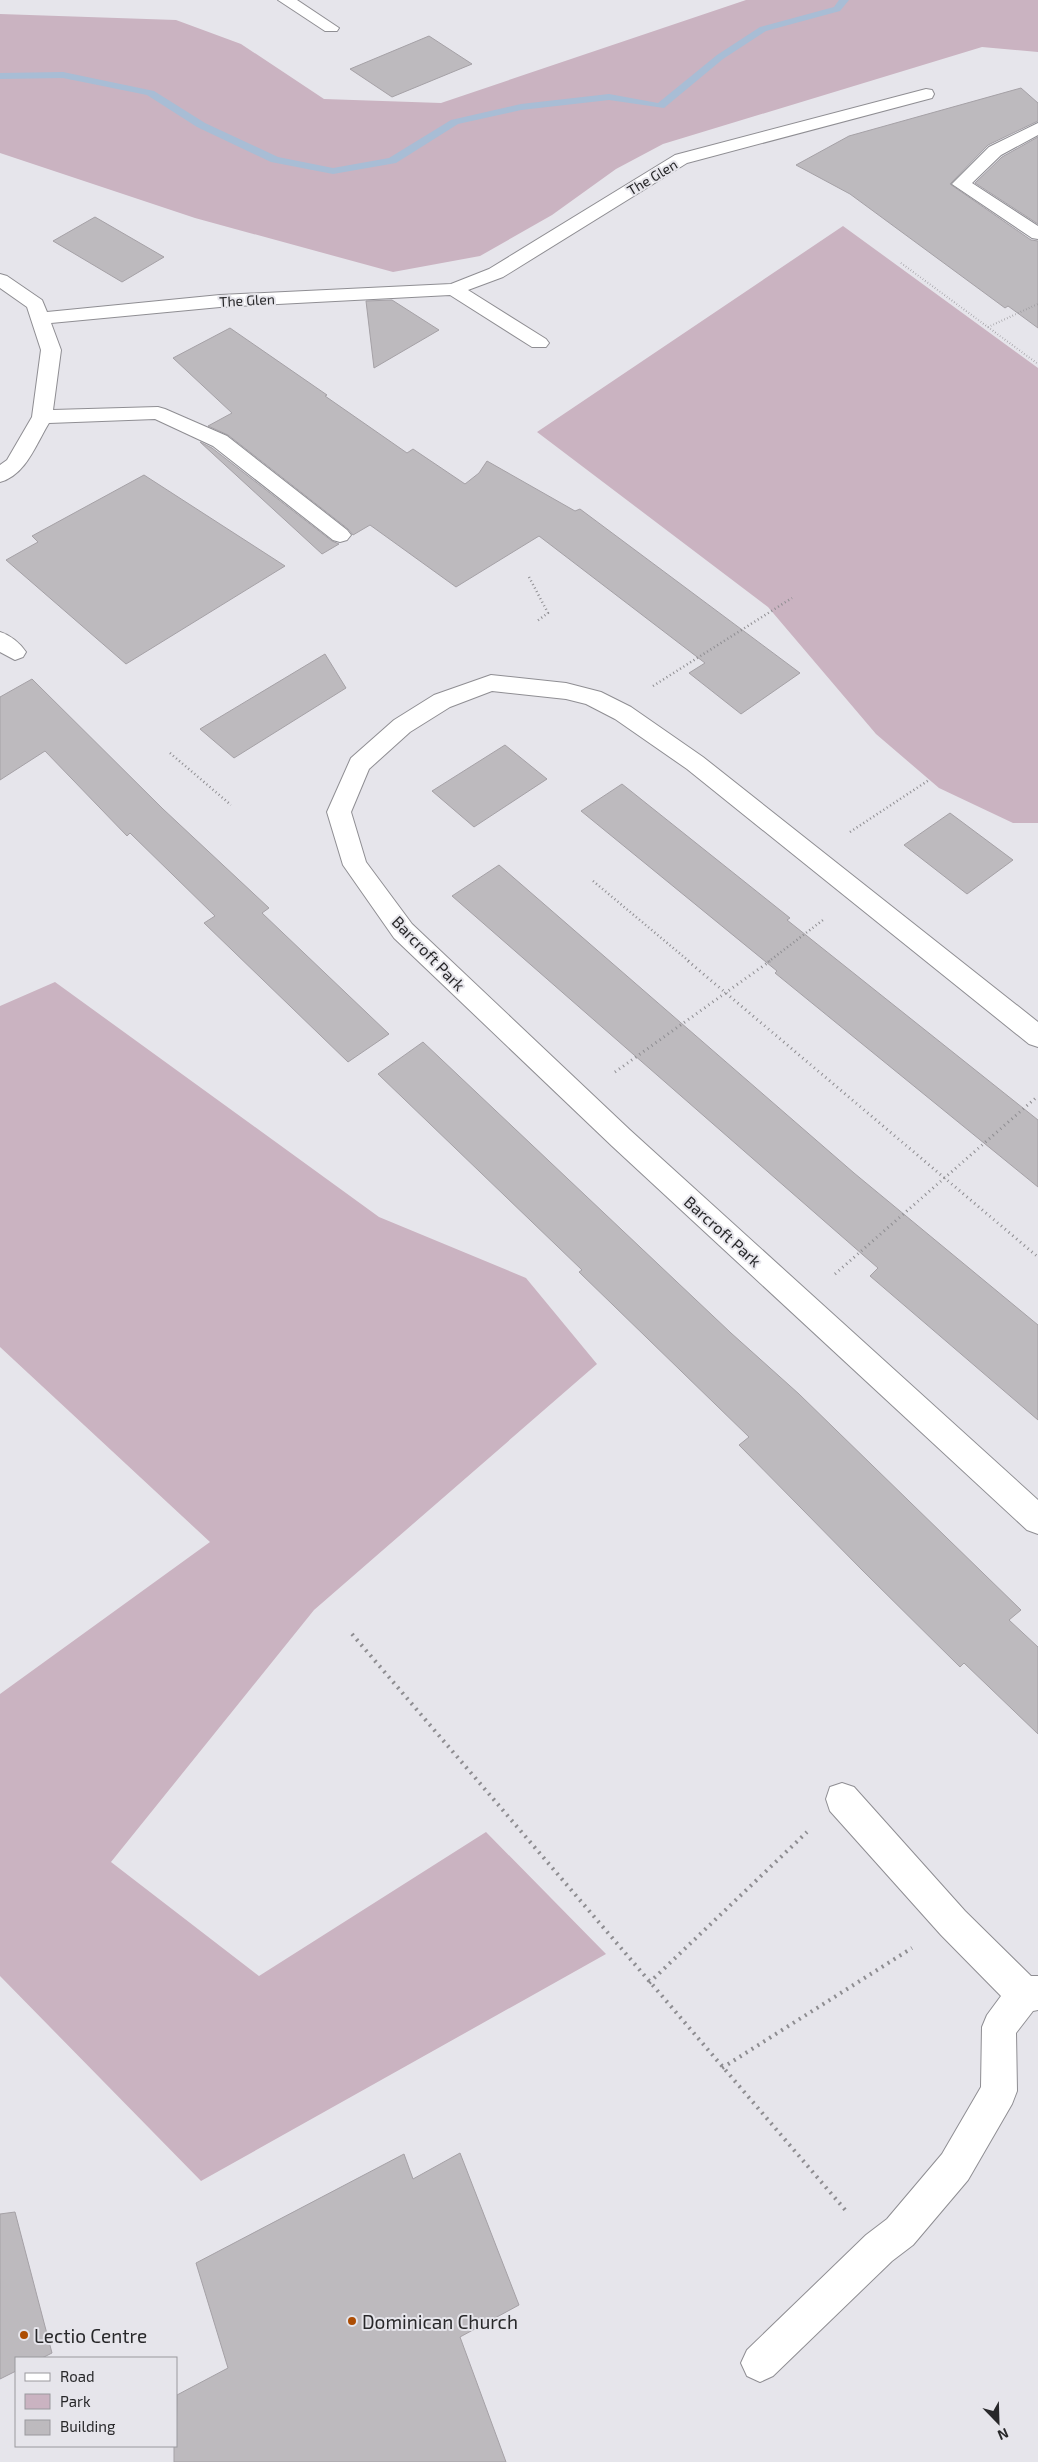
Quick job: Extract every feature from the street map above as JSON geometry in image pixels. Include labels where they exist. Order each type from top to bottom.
[{"type":"street","points":[[286,0],[331,28]]},
{"type":"street","name":"The Glen","points":[[40,318],[220,301],[454,289],[496,273],[681,160],[926,94]]},
{"type":"street","points":[[1038,128],[995,151],[961,184],[1038,234]]},
{"type":"street","points":[[0,280],[35,304],[51,350],[42,417],[15,464],[0,475]]},
{"type":"street","points":[[454,289],[539,343]]},
{"type":"street","points":[[42,417],[158,413],[220,441],[340,535]]},
{"type":"street","name":"Barcroft Park","points":[[1038,1037],[695,763],[623,713],[593,698],[566,691],[491,683],[442,701],[402,726],[359,764],[339,812],[355,865],[403,931],[578,1097],[1038,1520]]},
{"type":"street","points":[[760,2363],[878,2248],[900,2232],[955,2167],[999,2091],[998,2026],[1031,1994],[953,1923],[842,1799]]},
{"type":"path","points":[[901,262],[1038,364]]},
{"type":"path","points":[[988,327],[1038,304]]},
{"type":"path","points":[[529,577],[548,612],[537,621]]},
{"type":"path","points":[[646,691],[792,598]]},
{"type":"path","points":[[170,753],[231,805]]},
{"type":"path","points":[[850,832],[929,780]]},
{"type":"path","points":[[593,881],[946,1177],[1038,1257]]},
{"type":"path","points":[[578,1097],[728,993],[858,893]]},
{"type":"path","points":[[802,1303],[1038,1096]]},
{"type":"path","points":[[352,1634],[649,1983],[878,2248]]},
{"type":"path","points":[[649,1983],[842,1799]]},
{"type":"path","points":[[722,2068],[953,1923]]},
{"type":"green space","points":[[746,0],[1038,0],[1038,52],[982,47],[663,144],[616,169],[552,215],[480,256],[393,272],[195,218],[0,153],[0,14],[176,20],[241,44],[324,99],[441,103]]},
{"type":"green space","points":[[843,226],[1038,368],[1038,823],[1013,823],[939,788],[876,734],[768,607],[537,432]]},
{"type":"green space","points":[[55,982],[379,1217],[526,1278],[597,1364],[314,1610],[111,1862],[259,1976],[486,1832],[606,1954],[201,2181],[0,1976],[0,1694],[210,1542],[0,1347],[0,1006]]},
{"type":"building","points":[[429,36],[472,64],[392,97],[350,69]]},
{"type":"building","points":[[1021,88],[1038,103],[1038,121],[988,145],[950,184],[1031,240],[1038,241],[1038,328],[1008,306],[1005,308],[850,194],[796,165],[849,136]]},
{"type":"building","points":[[1038,137],[1038,224],[975,183],[1002,157]]},
{"type":"building","points":[[95,217],[164,257],[122,282],[53,241]]},
{"type":"building","points":[[392,300],[439,330],[374,368],[366,301]]},
{"type":"building","points":[[230,328],[407,453],[413,449],[465,484],[479,473],[487,461],[575,511],[580,509],[800,673],[741,714],[689,673],[705,663],[539,536],[456,587],[370,525],[353,535],[348,529],[228,435],[208,426],[232,413],[173,358]]},
{"type":"building","points":[[200,442],[212,448],[332,541],[339,544],[322,554]]},
{"type":"building","points":[[144,475],[285,566],[126,664],[6,560],[38,542],[32,536]]},
{"type":"building","points":[[325,654],[346,688],[234,758],[200,729]]},
{"type":"building","points":[[32,679],[163,809],[269,908],[262,913],[389,1034],[348,1062],[204,923],[215,916],[130,833],[127,836],[45,751],[0,780],[0,697]]},
{"type":"building","points":[[505,745],[547,779],[474,827],[432,791]]},
{"type":"building","points":[[622,784],[790,918],[787,920],[1038,1120],[1038,1187],[775,973],[777,971],[581,811]]},
{"type":"building","points":[[950,813],[1013,860],[967,894],[904,845]]},
{"type":"building","points":[[499,865],[854,1173],[1038,1325],[1038,1420],[870,1276],[878,1268],[452,896]]},
{"type":"building","points":[[423,1042],[731,1333],[799,1394],[1021,1610],[1009,1620],[1038,1647],[1038,1734],[964,1663],[960,1667],[862,1570],[739,1445],[749,1437],[579,1272],[582,1270],[378,1074]]},
{"type":"building","name":"Dominican Church","points":[[460,2153],[519,2305],[460,2337],[506,2462],[174,2462],[174,2447],[178,2447],[178,2394],[228,2368],[196,2263],[404,2154],[413,2179]]},
{"type":"building","points":[[15,2212],[52,2353],[44,2357],[15,2357],[15,2372],[0,2379],[0,2214]]},
{"type":"waterway","points":[[0,76],[63,75],[150,93],[201,125],[275,160],[333,171],[392,161],[455,122],[521,107],[609,97],[660,106],[720,57],[763,29],[837,9],[844,0]]},
{"type":"place","name":"Dominican Church","points":[[352,2321]]},
{"type":"place","name":"Lectio Centre","points":[[24,2335]]}]
